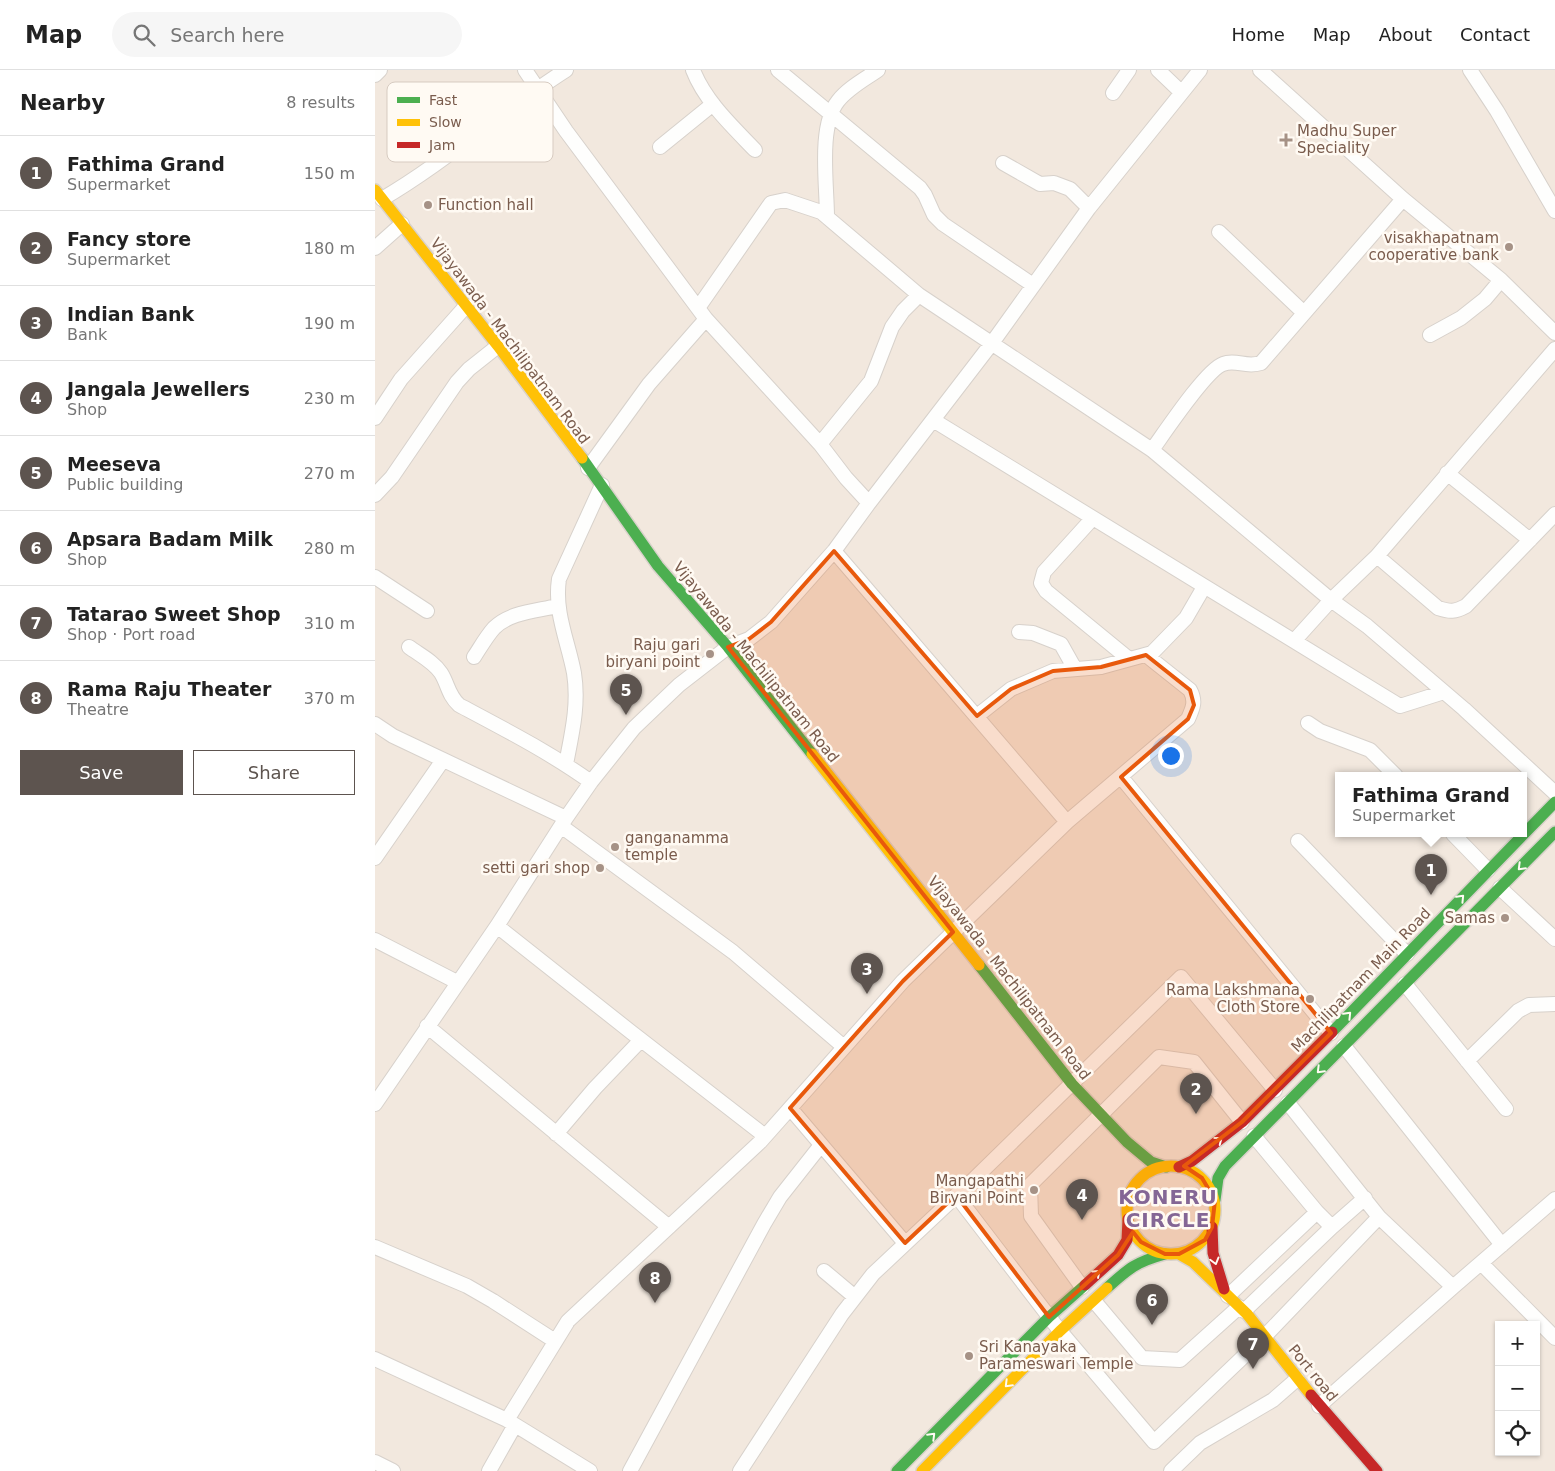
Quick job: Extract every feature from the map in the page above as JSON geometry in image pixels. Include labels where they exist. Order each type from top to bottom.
[{"type":"main road","name":"Vijayawada - Machilipatnam Road","points":[[379,195],[498,346],[602,485],[658,566],[728,647],[1072,1084],[1127,1142],[1151,1162],[1166,1167]]},
{"type":"main road","name":"Machilipatnam Main Road","points":[[1527,831],[1555,802]]},
{"type":"main road","points":[[922,1471],[1060,1331],[1095,1302],[1132,1266],[1146,1259],[1165,1254],[1179,1254],[1193,1249],[1205,1240],[1216,1214],[1215,1200],[1218,1178],[1225,1166],[1555,832]]},
{"type":"main road","name":"Machilipatnam Main Road","points":[[1179,1167],[1191,1161],[1242,1122],[1521,837]]},
{"type":"main road","name":"Vijayawada - Machilipatnam Road","points":[[1127,1142],[1139,1171],[1137,1182]]},
{"type":"main road","points":[[897,1471],[1049,1317],[1118,1255],[1127,1240],[1127,1206],[1131,1193],[1137,1182],[1145,1175],[1155,1169],[1166,1167],[1179,1167],[1191,1171],[1210,1188],[1215,1200]]},
{"type":"main road","points":[[1128,1219],[1132,1231],[1141,1242],[1152,1250],[1165,1254]]},
{"type":"main road","name":"Port road","points":[[1212,1227],[1213,1253],[1227,1295]]},
{"type":"main road","name":"Port road","points":[[1179,1254],[1193,1262],[1242,1309],[1319,1406],[1377,1471]]},
{"type":"street","points":[[375,75],[380,70]]},
{"type":"street","points":[[525,70],[533,82]]},
{"type":"street","points":[[548,82],[567,70]]},
{"type":"street","points":[[693,70],[700,86],[713,104],[755,150]]},
{"type":"street","points":[[779,70],[920,188],[934,215],[943,224],[1033,285]]},
{"type":"street","points":[[827,217],[825,136],[831,113],[839,99],[878,70]]},
{"type":"street","points":[[1113,93],[1129,70]]},
{"type":"street","points":[[1158,70],[1181,92]]},
{"type":"street","points":[[375,1104],[497,926],[563,822],[591,782],[634,728],[679,685],[728,647],[749,639],[771,622],[834,551],[992,342],[1089,208],[1200,70]]},
{"type":"street","points":[[1261,70],[1403,199],[1501,280],[1555,333]]},
{"type":"street","points":[[1470,70],[1497,111],[1555,211]]},
{"type":"street","points":[[660,147],[713,104]]},
{"type":"street","points":[[553,111],[702,314],[819,444],[845,478],[869,503]]},
{"type":"street","points":[[379,195],[417,179],[440,162]]},
{"type":"street","points":[[1003,163],[1040,184],[1055,183],[1071,189],[1089,208]]},
{"type":"street","points":[[1152,450],[1204,379],[1217,366],[1234,362],[1245,365],[1261,363],[1403,199]]},
{"type":"street","points":[[588,468],[702,314],[771,203],[785,200],[821,212],[919,295],[1152,450],[1331,600],[1367,626],[1444,692],[1555,793]]},
{"type":"street","points":[[375,248],[402,224]]},
{"type":"street","points":[[1219,232],[1304,313]]},
{"type":"street","points":[[1430,335],[1461,318],[1485,299],[1501,280]]},
{"type":"street","points":[[819,444],[871,381],[891,327],[903,311],[919,295]]},
{"type":"street","points":[[375,418],[401,379],[466,306]]},
{"type":"street","points":[[375,495],[391,477],[457,382],[469,368],[498,346]]},
{"type":"street","points":[[1294,641],[1331,600],[1377,556],[1555,349]]},
{"type":"street","points":[[933,420],[1400,706],[1444,692]]},
{"type":"street","points":[[1447,473],[1530,540]]},
{"type":"street","points":[[566,764],[575,719],[576,700],[574,675],[557,606],[557,594],[559,579],[602,485]]},
{"type":"street","points":[[1377,556],[1438,608],[1448,612],[1456,611],[1466,606],[1555,514]]},
{"type":"street","points":[[1092,518],[1044,572],[1041,583],[1046,591],[1129,660]]},
{"type":"street","points":[[834,551],[1067,822]]},
{"type":"street","points":[[375,577],[427,612]]},
{"type":"street","points":[[977,716],[1011,689],[1053,671],[1101,667],[1153,653],[1186,618],[1204,586]]},
{"type":"street","points":[[473,658],[494,629],[504,620],[557,606]]},
{"type":"street","points":[[1019,632],[1033,632],[1061,644],[1075,669]]},
{"type":"street","points":[[409,647],[437,667],[443,675],[451,698],[459,705],[566,764],[591,782]]},
{"type":"street","points":[[489,1471],[511,1422],[555,1341],[568,1322],[765,1136],[903,981],[953,932],[1067,822],[1188,719],[1194,705],[1190,690],[1146,654]]},
{"type":"street","points":[[1308,723],[1337,738],[1370,750],[1392,772]]},
{"type":"street","points":[[375,724],[393,736],[563,822],[733,952],[844,1047]]},
{"type":"street","points":[[375,858],[443,760]]},
{"type":"street","points":[[1121,777],[1331,1033]]},
{"type":"street","points":[[1456,837],[1489,870]]},
{"type":"street","points":[[1298,841],[1407,954]]},
{"type":"street","points":[[1500,888],[1555,939]]},
{"type":"street","points":[[497,926],[765,1136]]},
{"type":"street","points":[[375,940],[457,982]]},
{"type":"street","points":[[740,1471],[842,1314],[873,1274],[1181,977],[1275,1090]]},
{"type":"street","points":[[1405,984],[1506,1109]]},
{"type":"street","points":[[1467,1061],[1518,1011],[1529,1005],[1555,1004]]},
{"type":"street","points":[[427,1026],[669,1227]]},
{"type":"street","points":[[556,1134],[595,1088],[641,1040]]},
{"type":"street","points":[[1345,1046],[1502,1245]]},
{"type":"street","points":[[1082,1287],[1031,1216],[1030,1185],[1159,1057],[1194,1062],[1242,1122]]},
{"type":"street","points":[[1288,1103],[1379,1217],[1453,1287]]},
{"type":"street","points":[[790,1108],[905,1243]]},
{"type":"street","points":[[1254,1136],[1317,1212],[1332,1227]]},
{"type":"street","points":[[630,1471],[763,1224],[821,1145]]},
{"type":"street","points":[[956,1195],[1060,1331],[1154,1442],[1265,1336],[1379,1217]]},
{"type":"street","points":[[1095,1302],[1142,1358],[1180,1360],[1242,1309],[1365,1198]]},
{"type":"street","points":[[1319,1406],[1555,1199]]},
{"type":"street","points":[[1227,1295],[1317,1212]]},
{"type":"street","points":[[375,1247],[467,1286],[555,1341]]},
{"type":"street","points":[[1481,1263],[1555,1338]]},
{"type":"street","points":[[824,1271],[855,1297]]},
{"type":"street","points":[[375,1359],[511,1422],[590,1471]]},
{"type":"street","points":[[1171,1471],[1200,1443],[1273,1400],[1297,1379]]},
{"type":"street","points":[[375,1462],[393,1471]]},
{"type":"highlighted area","points":[[834,551],[977,716],[1011,689],[1053,671],[1101,667],[1146,655],[1190,690],[1194,705],[1188,719],[1121,777],[1331,1033],[1242,1122],[1184,1166],[1202,1178],[1215,1200],[1212,1227],[1205,1240],[1179,1254],[1165,1254],[1141,1242],[1133,1232],[1118,1255],[1049,1317],[956,1195],[905,1243],[790,1108],[903,981],[953,932],[728,647],[749,639],[771,622]]},
{"type":"shaded area","points":[[375,70],[1555,70],[1555,1471],[375,1471]]},
{"type":"traffic: fast","points":[[582,458],[658,566],[728,647],[812,754]]},
{"type":"traffic: fast","points":[[1527,831],[1555,802]]},
{"type":"traffic: fast","points":[[1215,1200],[1218,1178],[1225,1166],[1555,832]]},
{"type":"traffic: fast","points":[[1332,1032],[1521,837]]},
{"type":"traffic: fast","points":[[979,965],[1072,1084],[1127,1142],[1151,1162],[1166,1167]]},
{"type":"traffic: fast","points":[[1107,1288],[1133,1266],[1165,1254]]},
{"type":"traffic: fast","points":[[897,1471],[1049,1317],[1085,1285]]},
{"type":"traffic: slow","points":[[375,190],[498,346],[582,458]]},
{"type":"traffic: slow","points":[[812,754],[979,965]]},
{"type":"traffic: slow","points":[[1171,1166],[1188,1169],[1202,1179],[1212,1193],[1215,1210],[1212,1227],[1202,1241],[1188,1251],[1171,1254],[1154,1251],[1140,1241],[1130,1227],[1127,1210],[1130,1193],[1140,1179],[1154,1169],[1171,1166]]},
{"type":"traffic: slow","points":[[1179,1254],[1193,1262],[1247,1314],[1311,1395]]},
{"type":"traffic: slow","points":[[922,1471],[1060,1331],[1107,1288]]},
{"type":"traffic: jam","points":[[1179,1167],[1192,1161],[1242,1122],[1332,1032]]},
{"type":"traffic: jam","points":[[1085,1285],[1118,1255],[1127,1240],[1128,1219]]},
{"type":"traffic: jam","points":[[1212,1227],[1213,1253],[1224,1289]]},
{"type":"traffic: jam","points":[[1311,1395],[1377,1471]]},
{"type":"place","name":"Madhu Super Speciality","points":[[1286,140]]},
{"type":"place","name":"Function hall","points":[[428,205]]},
{"type":"place","name":"visakhapatnam cooperative bank","points":[[1509,247]]},
{"type":"place","name":"Raju gari biryani point","points":[[710,654]]},
{"type":"place","name":"Meeseva","points":[[626,715]]},
{"type":"place","name":"ganganamma temple","points":[[615,847]]},
{"type":"place","name":"setti gari shop","points":[[600,868]]},
{"type":"place","name":"Fathima Grand","points":[[1431,895]]},
{"type":"place","name":"Samas","points":[[1505,918]]},
{"type":"place","name":"Indian Bank","points":[[867,994]]},
{"type":"place","name":"Rama Lakshmana Cloth Store","points":[[1310,999]]},
{"type":"place","name":"Fancy store","points":[[1196,1114]]},
{"type":"place","name":"Mangapathi Biryani Point","points":[[1034,1190]]},
{"type":"place","name":"Jangala Jewellers","points":[[1082,1220]]},
{"type":"place","name":"Rama Raju Theater","points":[[655,1303]]},
{"type":"place","name":"Apsara Badam Milk","points":[[1152,1325]]},
{"type":"place","name":"Sri Kanayaka Parameswari Temple","points":[[969,1356]]},
{"type":"place","name":"Tatarao Sweet Shop","points":[[1253,1369]]},
{"type":"district","name":"KONERU CIRCLE","points":[[1168,1208]]}]
